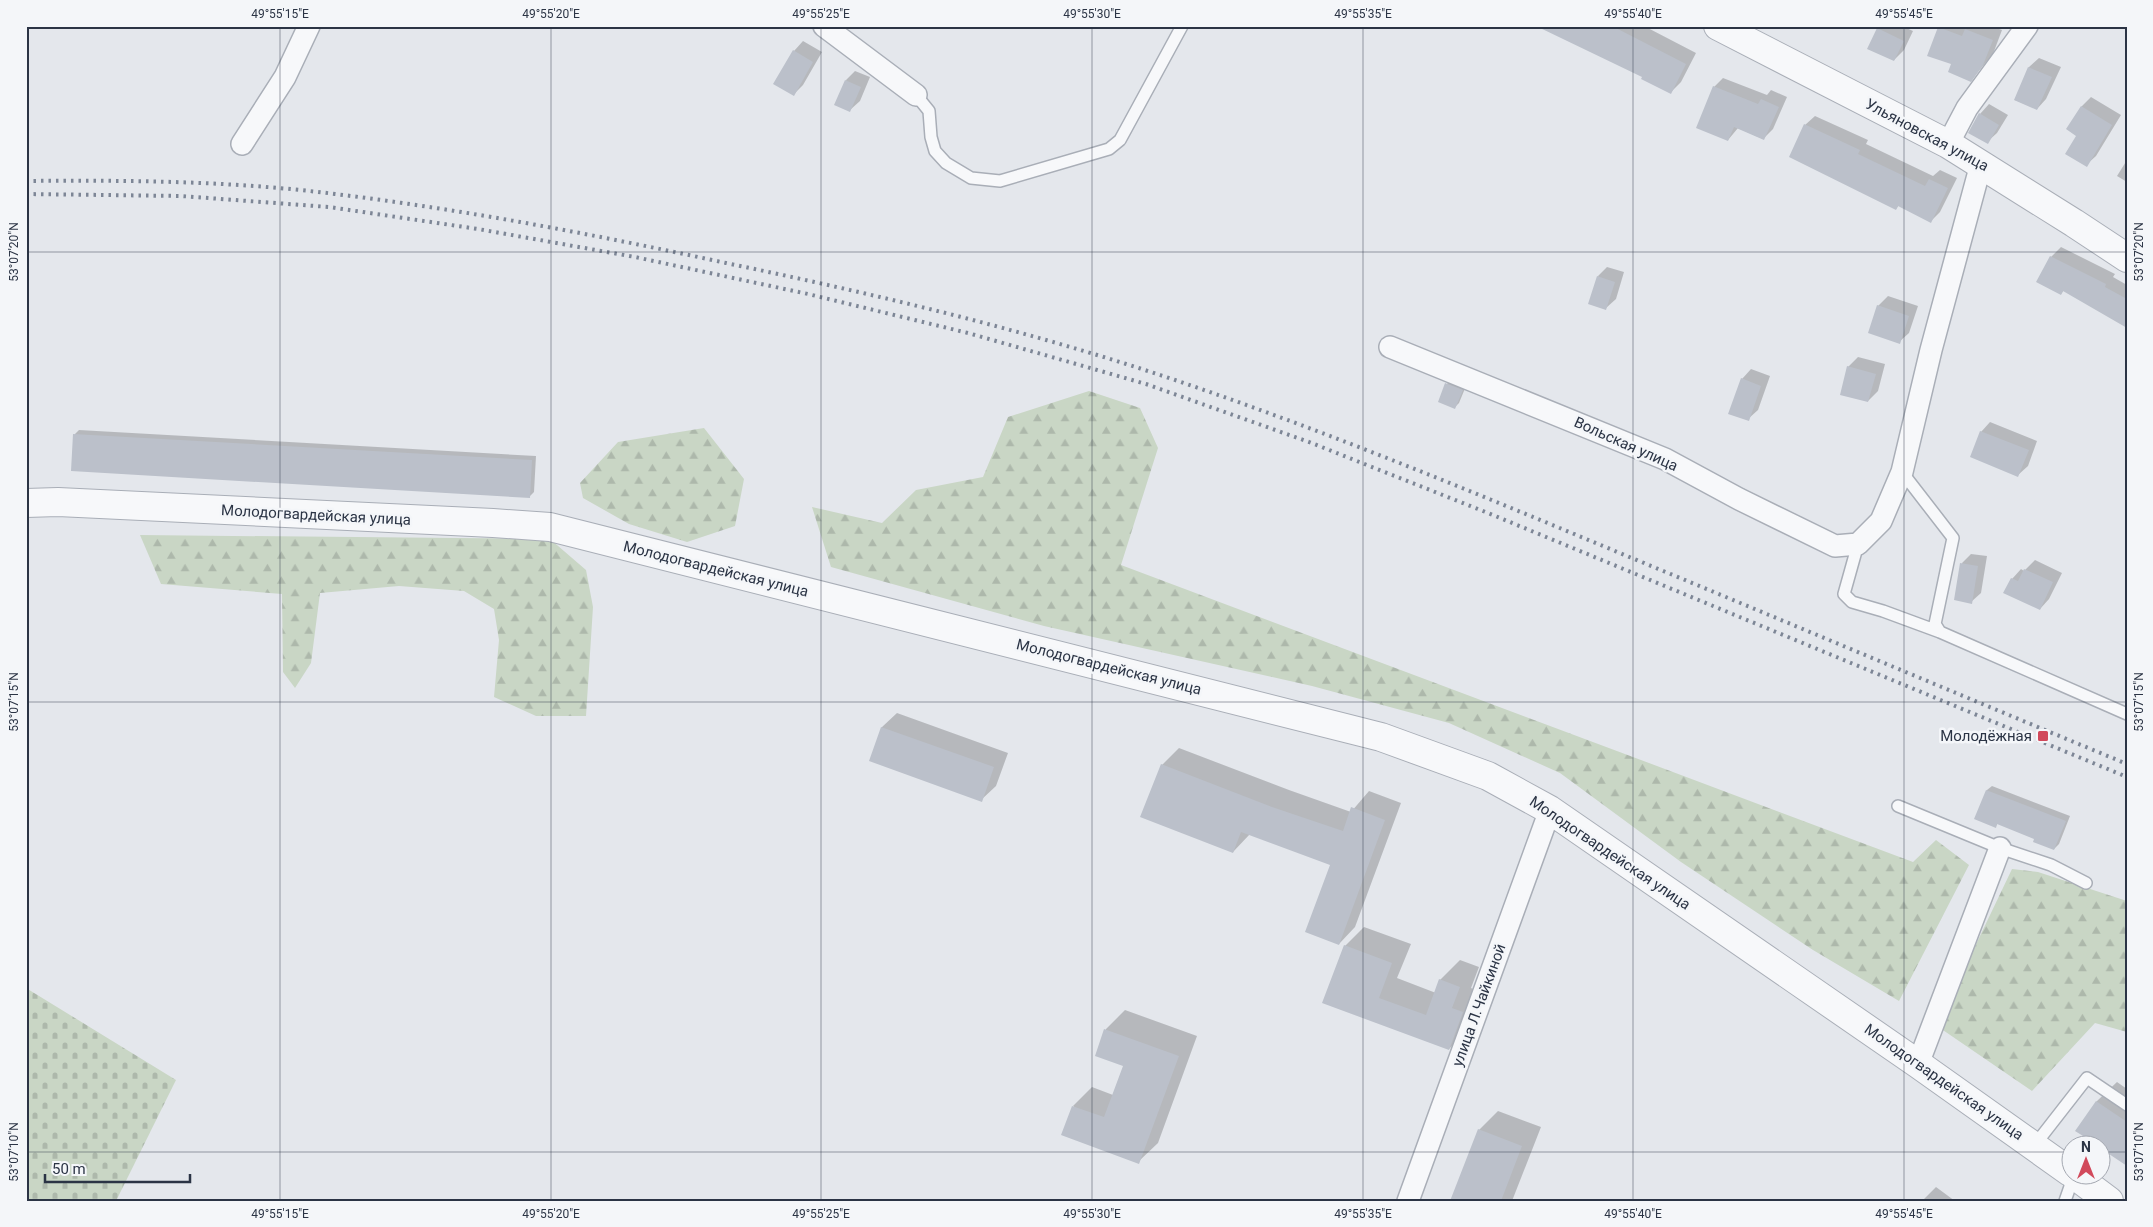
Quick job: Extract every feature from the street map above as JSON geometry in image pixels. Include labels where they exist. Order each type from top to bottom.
[{"type":"street","points":[[242,144],[285,77],[309,26]]},
{"type":"street","points":[[824,26],[916,95]]},
{"type":"street","name":"Ульяновская улица","points":[[1718,26],[1948,144],[2127,258]]},
{"type":"street","points":[[1948,144],[1967,108],[2027,26]]},
{"type":"street","points":[[1858,544],[1882,521],[1902,472],[1931,350],[1981,164]]},
{"type":"street","name":"Вольская улица","points":[[1390,347],[1665,459],[1739,499],[1835,546],[1858,544]]},
{"type":"street","name":"Молодогвардейская улица","points":[[26,503],[108,505],[550,527],[1381,737],[1488,776],[1550,810],[1918,1064],[2060,1165]]},
{"type":"street","name":"улица Л.Чайкиной","points":[[1408,1201],[1550,810]]},
{"type":"street","points":[[1918,1064],[2000,848]]},
{"type":"street","name":"Молодогвардейская улица","points":[[2086,1184],[2109,1201]]},
{"type":"lane","points":[[916,95],[929,111],[930,137],[935,151],[946,163],[971,178],[1000,181],[1108,149],[1120,140],[1182,26]]},
{"type":"lane","points":[[1902,472],[1953,538],[1935,624],[1940,632]]},
{"type":"lane","points":[[1858,544],[1844,594],[1852,602],[1940,632],[2127,714]]},
{"type":"lane","points":[[1898,806],[2000,848],[2051,865],[2086,883]]},
{"type":"lane","points":[[2034,1146],[2087,1078],[2127,1105]]},
{"type":"lane","points":[[2065,1201],[2069,1184]]},
{"type":"green space","points":[[1089,391],[1140,408],[1158,448],[1121,565],[1913,862],[1936,840],[1969,865],[1899,1001],[1813,950],[1681,862],[1560,773],[1449,723],[1312,686],[1044,626],[831,567],[812,507],[882,523],[916,490],[983,477],[1008,417]]},
{"type":"green space","points":[[704,428],[744,479],[735,526],[687,542],[629,524],[583,498],[580,483],[618,442]]},
{"type":"green space","points":[[140,535],[550,539],[586,570],[593,607],[586,716],[536,716],[494,697],[499,640],[494,609],[464,591],[399,586],[320,593],[311,663],[295,688],[283,672],[282,594],[161,584]]},
{"type":"green space","points":[[2012,869],[2038,872],[2127,901],[2127,1032],[2095,1023],[2032,1091],[1937,1026]]},
{"type":"green space","points":[[26,988],[176,1080],[116,1201],[26,1201]]},
{"type":"building","points":[[1536,26],[1612,26],[1686,64],[1671,94],[1641,79],[1642,77]]},
{"type":"building","points":[[1938,27],[1962,36],[1965,29],[1993,40],[1983,65],[1971,82],[1948,72],[1951,64],[1927,56]]},
{"type":"building","points":[[1877,28],[1904,41],[1894,61],[1867,49]]},
{"type":"building","points":[[793,50],[813,62],[794,96],[773,84]]},
{"type":"building","points":[[2028,67],[2052,77],[2037,110],[2014,100]]},
{"type":"building","points":[[845,80],[861,87],[850,112],[834,105]]},
{"type":"building","points":[[1713,86],[1758,104],[1761,99],[1779,107],[1764,140],[1734,127],[1728,141],[1696,128]]},
{"type":"building","points":[[2081,106],[2112,125],[2087,167],[2065,154],[2076,136],[2066,129]]},
{"type":"building","points":[[1979,113],[1999,125],[1988,144],[1968,133]]},
{"type":"building","points":[[1804,124],[1860,150],[1858,154],[1925,186],[1929,179],[1948,188],[1931,223],[1898,206],[1896,210],[1789,157]]},
{"type":"building","points":[[2050,256],[2106,284],[2105,287],[2127,299],[2127,328],[2063,291],[2061,295],[2036,282]]},
{"type":"building","points":[[1597,276],[1615,282],[1606,310],[1588,304]]},
{"type":"building","points":[[1877,305],[1909,316],[1900,344],[1868,333]]},
{"type":"building","points":[[1847,366],[1876,374],[1868,402],[1840,395]]},
{"type":"building","points":[[1741,378],[1761,386],[1749,421],[1728,414]]},
{"type":"building","points":[[1445,383],[1463,390],[1455,409],[1438,402]]},
{"type":"building","points":[[1980,431],[2029,450],[2018,477],[1970,457]]},
{"type":"building","points":[[73,434],[532,460],[530,498],[71,471]]},
{"type":"building","points":[[1960,563],[1978,566],[1972,604],[1954,600]]},
{"type":"building","points":[[2024,569],[2053,582],[2040,610],[2003,593],[2011,578],[2018,581]]},
{"type":"building","points":[[881,727],[994,767],[982,802],[869,761]]},
{"type":"building","points":[[1161,764],[1272,807],[1343,831],[1351,807],[1385,820],[1339,945],[1305,932],[1330,865],[1241,832],[1233,853],[1140,817]]},
{"type":"building","points":[[1986,790],[2066,821],[2054,850],[2033,842],[2034,839],[1997,824],[1996,828],[1974,819]]},
{"type":"building","points":[[1344,945],[1392,963],[1379,998],[1426,1015],[1439,979],[1460,987],[1452,1008],[1463,1012],[1449,1050],[1322,1003]]},
{"type":"building","points":[[1104,1029],[1179,1056],[1139,1164],[1061,1135],[1072,1106],[1104,1117],[1123,1066],[1095,1056]]},
{"type":"building","points":[[2096,1101],[2127,1122],[2127,1166],[2110,1155],[2110,1134],[2080,1134],[2075,1131]]},
{"type":"building","points":[[1478,1129],[1522,1146],[1501,1201],[1450,1201]]},
{"type":"railway","points":[[26,181],[142,181],[258,186],[384,200],[580,233],[780,274],[995,326],[1101,356],[1214,393],[1392,460],[2127,764]]},
{"type":"railway","points":[[26,194],[181,196],[329,207],[478,229],[635,257],[808,294],[968,333],[1146,384],[1309,442],[1488,513],[2127,777]]},
{"type":"place","name":"Молодёжная","points":[[2043,736]]}]
